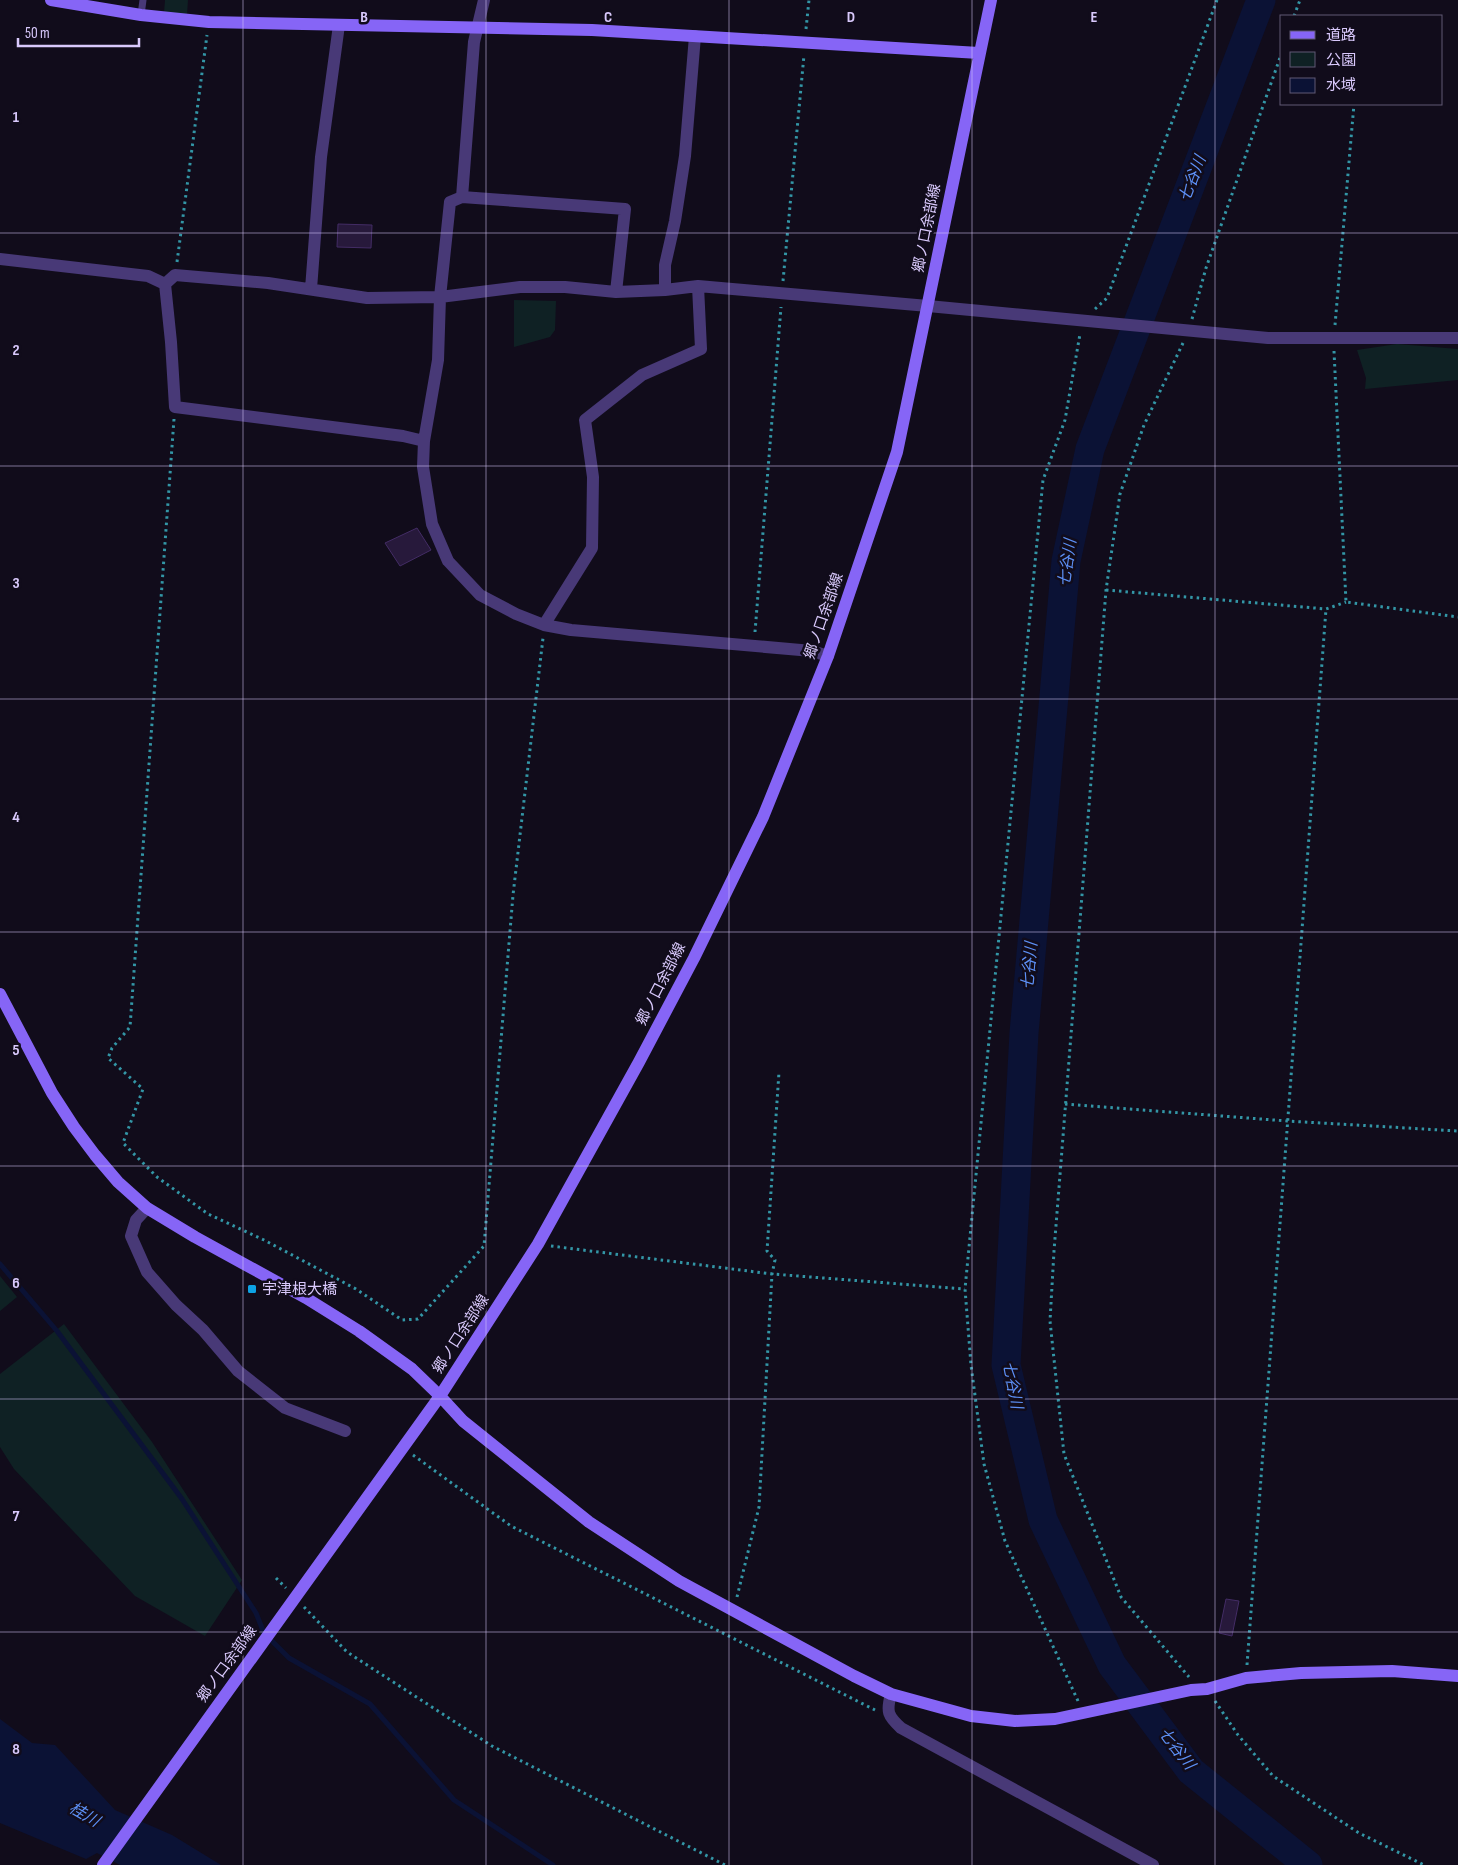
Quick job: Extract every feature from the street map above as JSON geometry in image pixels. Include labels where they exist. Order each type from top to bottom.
[{"type":"street","points":[[51,0],[141,15],[209,22],[478,26],[592,30],[979,53]]},
{"type":"street","points":[[462,197],[474,42],[484,0]]},
{"type":"street","name":"郷ノ口余部線","points":[[103,1865],[440,1396],[538,1244],[639,1062],[694,958],[763,817],[828,656],[897,452],[990,0]]},
{"type":"street","points":[[311,289],[321,157],[339,25]]},
{"type":"street","points":[[665,290],[665,266],[675,221],[685,156],[695,36]]},
{"type":"street","points":[[616,292],[625,209],[462,197],[450,202],[440,297],[438,360],[424,441],[423,467],[432,524],[448,561],[480,595],[516,614],[544,625],[571,630],[812,651],[828,656]]},
{"type":"street","points":[[0,259],[148,276],[165,284]]},
{"type":"street","points":[[165,284],[175,275],[268,283],[368,298],[440,297],[528,287],[564,286],[616,292],[665,290],[698,286],[1268,338],[1458,338]]},
{"type":"street","points":[[165,284],[175,407],[403,436],[424,441]]},
{"type":"street","points":[[544,625],[592,548],[593,477],[585,420],[642,375],[701,348],[698,286]]},
{"type":"street","points":[[0,994],[52,1093],[74,1127],[112,1175],[147,1208],[195,1238],[306,1298],[359,1331],[412,1369],[463,1421],[589,1522],[678,1581],[891,1694],[971,1716],[1015,1720],[1055,1719],[1191,1690],[1207,1689],[1246,1678],[1301,1673],[1392,1671],[1458,1676]]},
{"type":"street","points":[[147,1208],[136,1220],[131,1236],[147,1272],[176,1306],[203,1330],[238,1371],[284,1408],[345,1431]]},
{"type":"street","points":[[891,1694],[888,1706],[890,1718],[901,1728],[1154,1865]]},
{"type":"lane","points":[[141,15],[143,0]]},
{"type":"path","points":[[754,645],[782,294],[809,0]]},
{"type":"path","points":[[1084,1713],[1005,1541],[984,1464],[971,1364],[965,1289],[1043,480],[1065,420],[1086,321],[1107,298],[1217,0]]},
{"type":"path","points":[[1294,15],[1300,0]]},
{"type":"path","points":[[175,275],[209,22]]},
{"type":"path","points":[[1280,62],[1206,268],[1194,309],[1144,426],[1120,494],[1106,590],[1050,1321],[1064,1454],[1121,1598],[1188,1677],[1207,1689],[1238,1736],[1273,1776],[1359,1833],[1424,1865]]},
{"type":"path","points":[[1346,602],[1334,338],[1354,105]]},
{"type":"path","points":[[175,407],[130,1027],[112,1048],[108,1058],[143,1089],[123,1143],[157,1177],[208,1214],[264,1240],[356,1289],[402,1320],[418,1319],[484,1246],[513,895],[544,625]]},
{"type":"path","points":[[1106,590],[1326,609],[1346,602],[1458,616]]},
{"type":"path","points":[[1246,1678],[1326,609]]},
{"type":"path","points":[[734,1611],[759,1507],[774,1260],[767,1251],[779,1072]]},
{"type":"path","points":[[1066,1104],[1288,1121],[1458,1131]]},
{"type":"path","points":[[538,1244],[772,1274],[965,1289]]},
{"type":"path","points":[[403,1447],[511,1526],[890,1718]]},
{"type":"path","points":[[276,1578],[289,1591]]},
{"type":"path","points":[[302,1604],[347,1652],[492,1746],[725,1865]]},
{"type":"green space","points":[[165,0],[188,0],[187,15],[164,13]]},
{"type":"green space","points":[[514,300],[556,301],[555,330],[550,337],[514,347]]},
{"type":"green space","points":[[1397,344],[1458,349],[1458,380],[1365,389],[1366,378],[1357,350]]},
{"type":"green space","points":[[0,1276],[17,1297],[0,1311]]},
{"type":"green space","points":[[64,1324],[152,1442],[242,1580],[205,1636],[135,1596],[14,1469],[0,1447],[0,1374]]},
{"type":"water","name":"桂川","points":[[0,1719],[32,1743],[55,1745],[115,1810],[172,1835],[221,1865],[120,1865],[97,1853],[86,1859],[0,1823]]},
{"type":"building","points":[[338,224],[372,225],[371,248],[337,247]]},
{"type":"building","points":[[417,528],[431,550],[400,566],[385,543]]},
{"type":"building","points":[[1226,1599],[1239,1601],[1232,1636],[1219,1633]]},
{"type":"waterway","name":"七谷川","points":[[1261,0],[1090,449],[1066,561],[1024,1033],[1006,1365],[1043,1520],[1112,1665],[1191,1771],[1308,1865]]},
{"type":"waterway","points":[[0,1264],[57,1331],[182,1499],[256,1613],[264,1633],[289,1658],[370,1704],[454,1800],[553,1865]]},
{"type":"place","name":"宇津根大橋","points":[[252,1289]]}]
